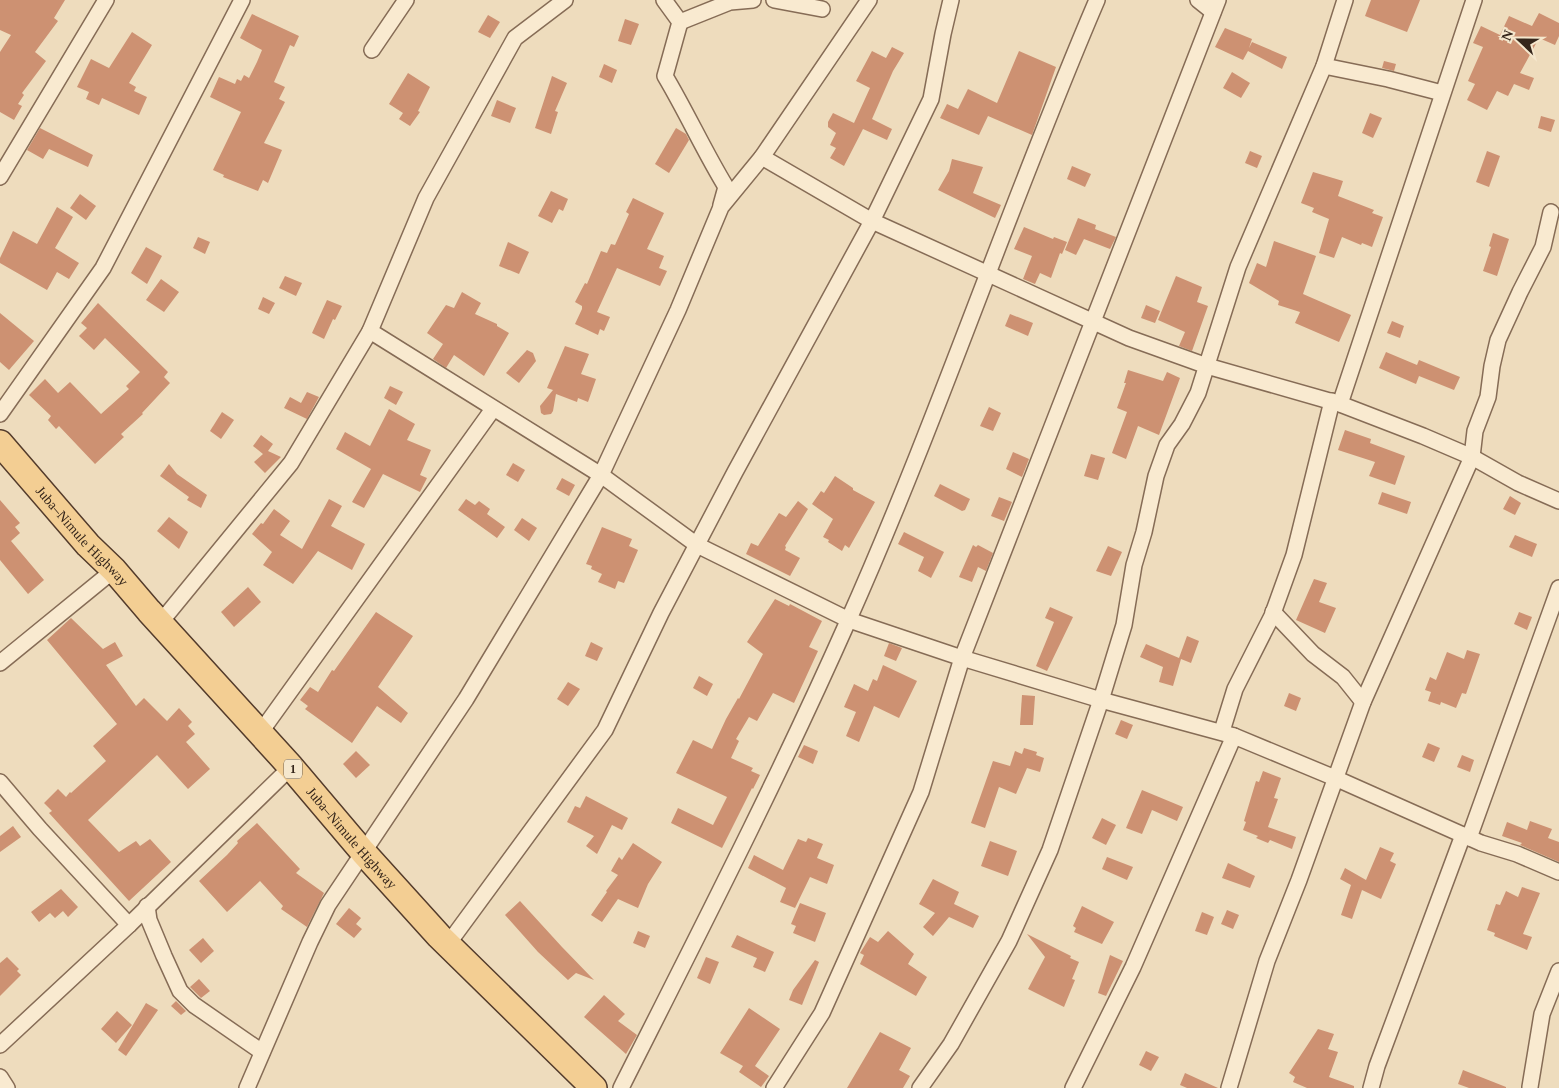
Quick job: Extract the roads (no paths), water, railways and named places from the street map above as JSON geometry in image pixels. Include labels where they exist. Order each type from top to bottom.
[{"type":"main road","name":"Juba–Nimule Highway","points":[[0,443],[88,545],[114,570],[291,767],[363,852],[448,944],[594,1088]]},
{"type":"street","points":[[0,177],[106,0]]},
{"type":"street","points":[[0,414],[104,268],[242,0]]},
{"type":"street","points":[[372,50],[406,0]]},
{"type":"street","points":[[160,623],[291,464],[370,331],[426,198],[515,38],[565,0]]},
{"type":"street","points":[[664,0],[680,22]]},
{"type":"street","points":[[680,22],[730,2],[753,0]]},
{"type":"street","points":[[774,0],[822,9]]},
{"type":"street","points":[[721,206],[762,157],[869,0]]},
{"type":"street","points":[[448,944],[605,730],[661,612],[735,472],[872,222],[931,99],[951,0]]},
{"type":"street","points":[[622,1088],[742,847],[849,620],[915,462],[987,275],[1098,0]]},
{"type":"street","points":[[774,1088],[822,1013],[922,792],[962,658],[1216,6],[1198,0]]},
{"type":"street","points":[[920,1088],[951,1044],[1009,941],[1050,850],[1101,700],[1124,625],[1134,565],[1144,532],[1156,476],[1167,445],[1198,393],[1238,266],[1324,66],[1345,0]]},
{"type":"street","points":[[1073,1088],[1081,1068],[1133,967],[1228,733],[1235,689],[1273,612],[1294,555],[1336,403],[1474,0]]},
{"type":"street","points":[[247,1088],[318,922],[341,884],[466,699],[601,475],[678,310],[721,206],[726,187],[685,109],[665,76],[680,22]]},
{"type":"street","points":[[1324,66],[1388,79],[1442,93]]},
{"type":"street","points":[[762,157],[872,222],[1129,338],[1207,366],[1336,403],[1472,457],[1518,483],[1559,501]]},
{"type":"street","points":[[1229,1088],[1267,960],[1299,880],[1363,702],[1472,457],[1475,431],[1488,396],[1498,340],[1543,247],[1551,212]]},
{"type":"street","points":[[370,331],[601,475],[697,545],[849,620],[962,658],[1101,700],[1228,733],[1335,778],[1466,837],[1517,854],[1559,872]]},
{"type":"street","points":[[260,734],[493,409]]},
{"type":"street","points":[[0,663],[114,570]]},
{"type":"street","points":[[1371,1088],[1377,1066],[1466,837],[1559,588]]},
{"type":"street","points":[[1273,612],[1313,654],[1343,677],[1363,702]]},
{"type":"street","points":[[0,1044],[129,924],[291,767]]},
{"type":"street","points":[[0,782],[46,836],[129,924]]},
{"type":"street","points":[[147,906],[149,920],[180,991],[194,1005],[262,1052]]},
{"type":"street","points":[[1530,1087],[1542,1014],[1559,971]]},
{"type":"street","points":[[0,1076],[7,1088]]}]
